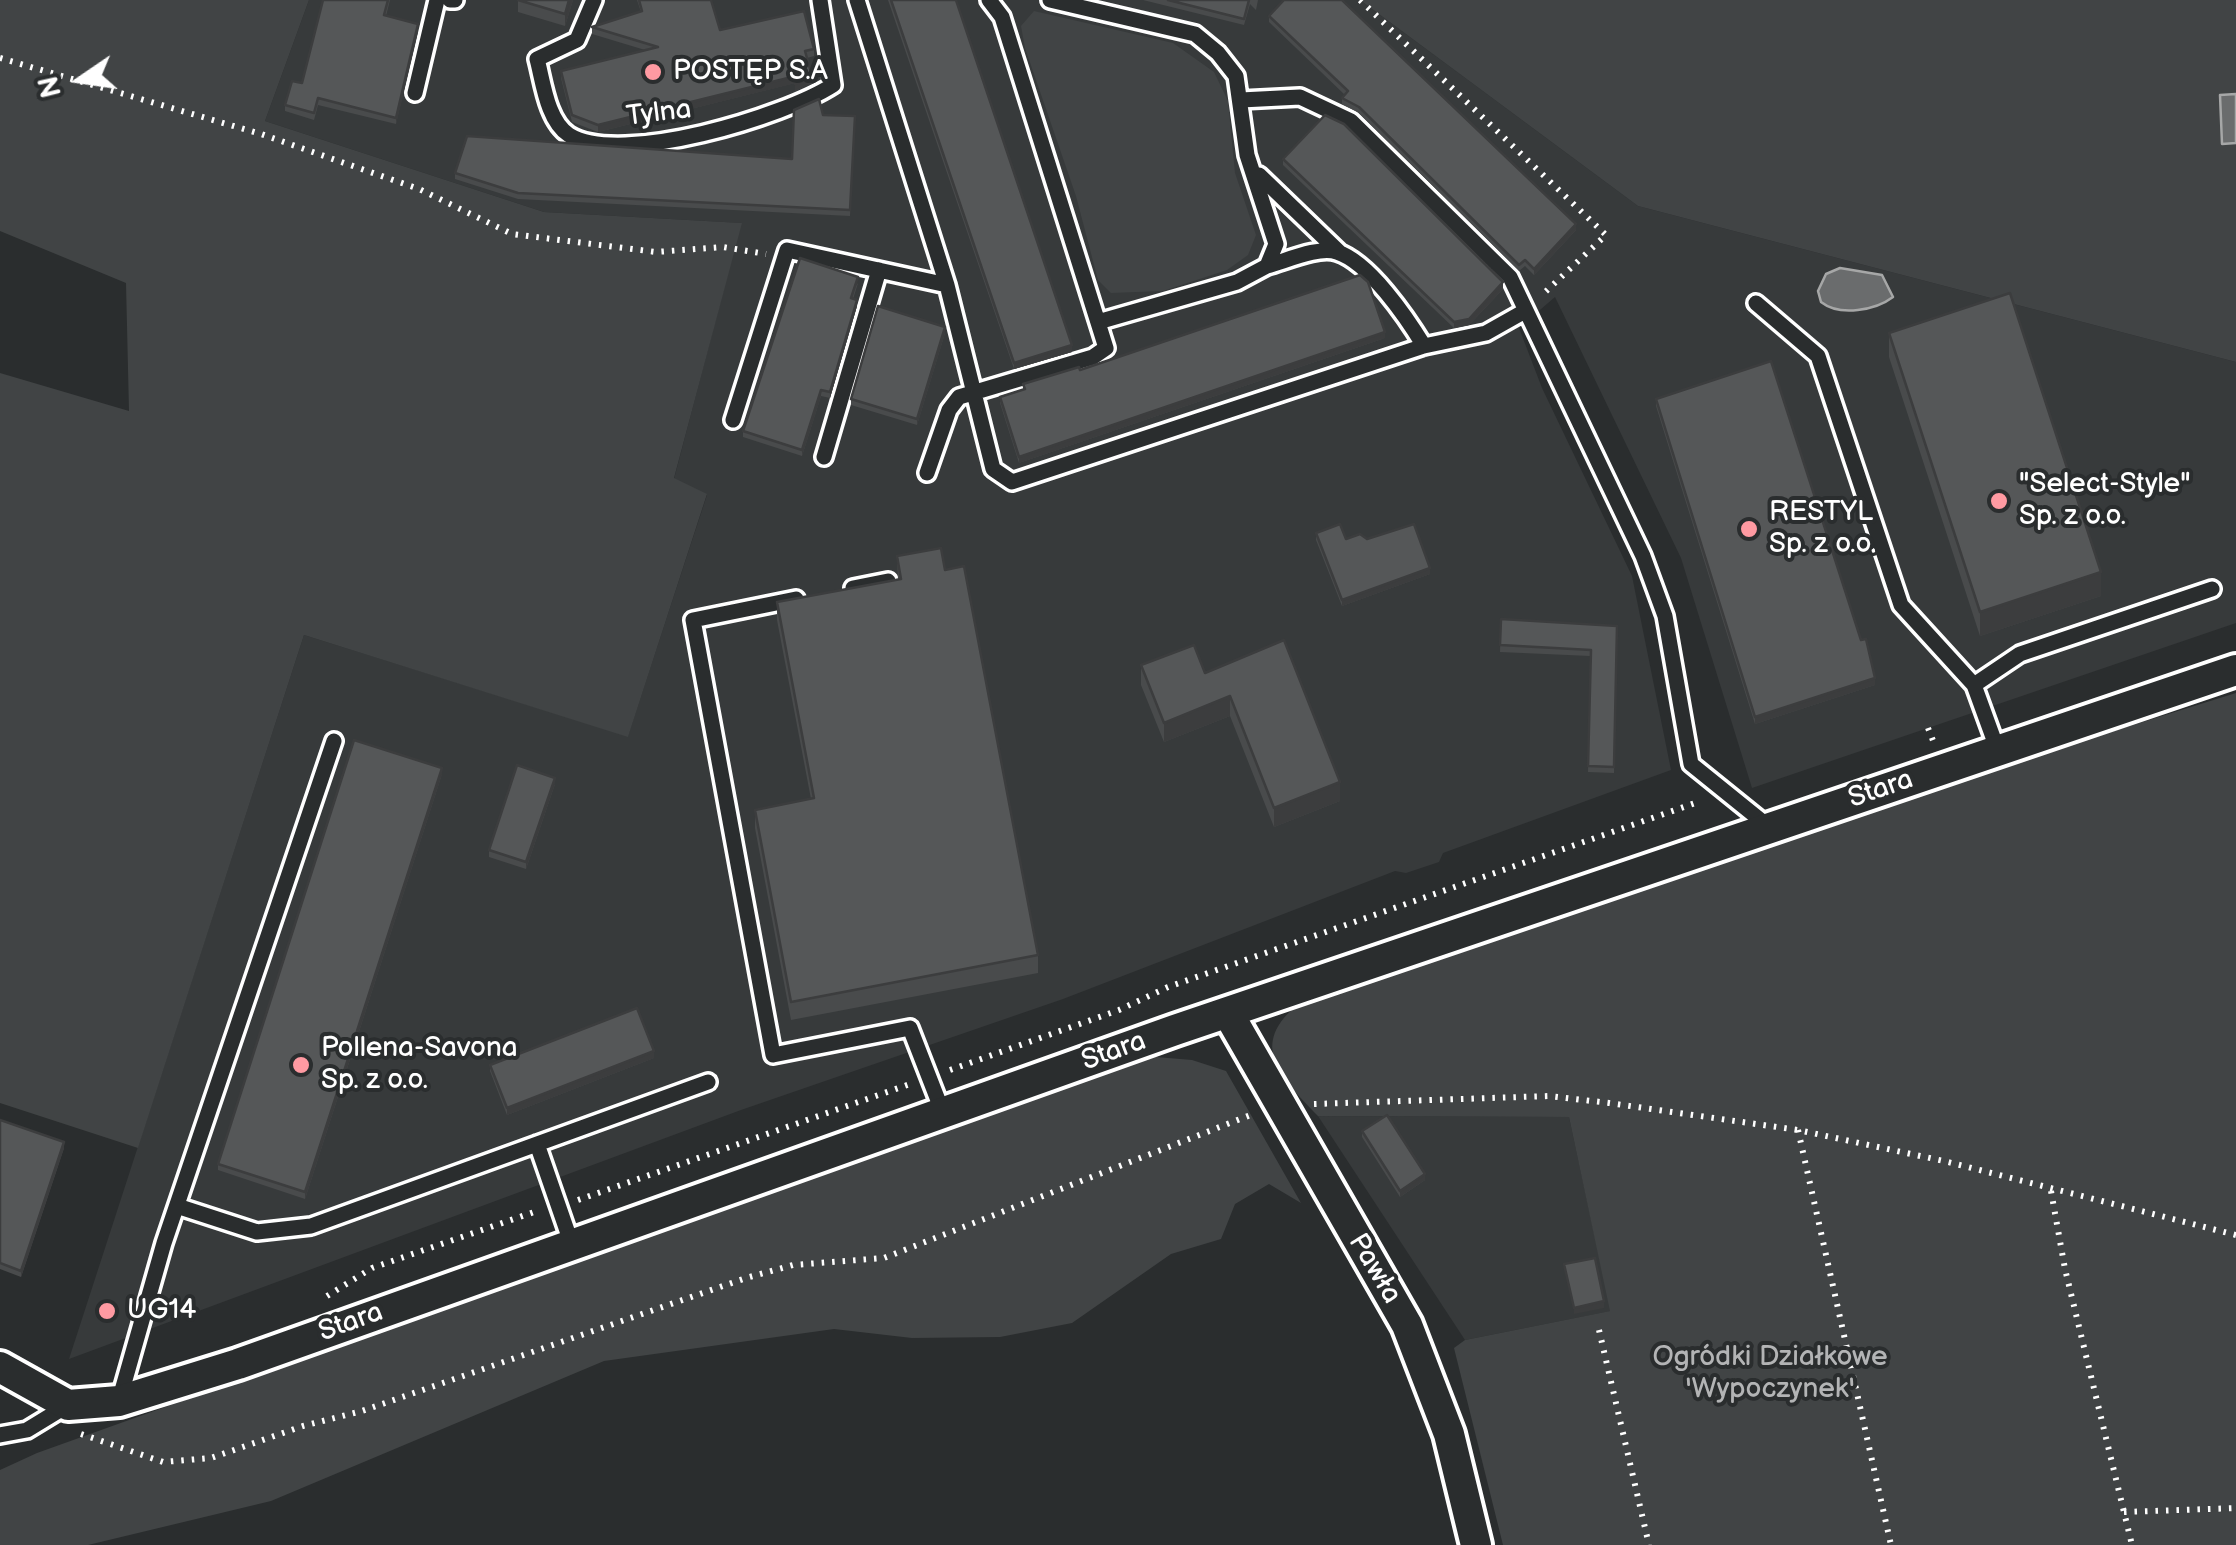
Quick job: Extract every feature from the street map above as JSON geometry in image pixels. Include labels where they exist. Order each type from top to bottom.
[{"type":"street","name":"Stara","points":[[68,1406],[119,1401],[238,1364],[1228,1013],[2236,670]]},
{"type":"street","name":"Pawła","points":[[1228,1013],[1407,1325],[1448,1434],[1476,1545]]},
{"type":"street","points":[[0,1367],[68,1406]]},
{"type":"lane","points":[[415,93],[437,0]]},
{"type":"lane","name":"Tylna","points":[[594,0],[578,40],[537,58],[551,112],[568,135],[607,146],[733,127],[814,98],[833,85],[820,0]]},
{"type":"lane","points":[[856,0],[947,285],[994,470],[1012,482],[1424,346],[1486,333],[1525,311]]},
{"type":"lane","points":[[927,473],[949,410],[959,397],[1093,358],[1106,348],[1002,17],[989,0]]},
{"type":"lane","points":[[1050,0],[1195,34],[1236,76],[1251,166],[1276,244],[1267,266]]},
{"type":"lane","points":[[1241,100],[1300,97],[1351,120],[1510,276],[1649,571],[1664,616],[1691,764],[1769,828]]},
{"type":"lane","points":[[1251,166],[1339,252],[1374,279],[1424,346]]},
{"type":"lane","points":[[733,420],[787,250],[947,285]]},
{"type":"lane","points":[[1098,322],[1237,282],[1267,266],[1325,251],[1339,252]]},
{"type":"lane","points":[[824,458],[879,270]]},
{"type":"lane","points":[[1756,303],[1818,356],[1901,604],[1974,685],[1998,750]]},
{"type":"lane","points":[[830,593],[888,581]]},
{"type":"lane","points":[[1974,685],[2020,654],[2212,589]]},
{"type":"lane","points":[[810,597],[693,620],[774,1055],[910,1028],[943,1113]]},
{"type":"lane","points":[[119,1401],[177,1206],[334,741]]},
{"type":"lane","points":[[177,1206],[257,1232],[311,1226],[708,1082]]},
{"type":"lane","points":[[537,1144],[572,1245]]},
{"type":"lane","points":[[0,1435],[27,1430],[68,1406]]},
{"type":"path","points":[[1360,0],[1606,236],[1525,311]]},
{"type":"path","points":[[0,58],[261,134],[419,189],[512,234],[656,252],[723,247],[771,254],[787,250]]},
{"type":"path","points":[[1914,742],[1986,718]]},
{"type":"path","points":[[312,1306],[372,1268],[929,1077],[1581,841],[1707,798],[1737,802]]},
{"type":"path","points":[[68,1406],[82,1438],[162,1462],[211,1458],[304,1426],[362,1412],[746,1278],[793,1265],[884,1258],[1228,1122],[1280,1106],[1548,1096],[1798,1130],[1944,1160],[2051,1191],[2215,1227],[2236,1236]]},
{"type":"path","points":[[1798,1130],[1891,1545]]},
{"type":"path","points":[[2051,1191],[2065,1269],[2132,1545]]},
{"type":"path","points":[[1599,1330],[1649,1545]]},
{"type":"path","points":[[2124,1512],[2236,1508]]},
{"type":"shaded area","points":[[309,0],[1360,0],[1638,206],[2236,362],[2236,623],[1752,788],[1681,558],[1555,297],[1519,328],[1542,388],[1632,576],[1671,770],[1443,853],[1439,862],[1406,873],[1395,871],[1063,999],[741,1110],[69,1359],[304,635],[628,736],[707,495],[674,479],[741,223],[544,212],[265,121]]},
{"type":"shaded area","points":[[2236,94],[2236,143],[2222,144],[2220,95]]},
{"type":"shaded area","points":[[1840,268],[1882,275],[1893,297],[1858,310],[1829,307],[1821,302],[1818,291],[1826,274]]},
{"type":"shaded area","points":[[1318,1116],[1569,1117],[1611,1311],[1465,1340]]},
{"type":"green space","points":[[0,0],[309,0],[265,121],[544,212],[742,223],[674,478],[707,494],[628,737],[304,635],[138,1148],[0,1103],[0,373],[129,411],[126,283],[0,231]]},
{"type":"green space","points":[[1360,0],[2236,0],[2236,362],[1638,206]]},
{"type":"green space","points":[[1034,11],[1173,43],[1214,72],[1228,101],[1235,173],[1256,235],[1248,255],[1227,270],[1163,291],[1111,293],[1098,280],[1076,196],[1025,48],[1021,26]]},
{"type":"green space","name":"Ogródki Działkowe 'Wypoczynek'","points":[[2236,693],[2236,1545],[1503,1545],[1454,1348],[1465,1340],[1610,1311],[1569,1117],[1318,1116],[1276,1064],[1272,1050],[1281,1022],[1295,1007],[1529,925],[1882,806]]},
{"type":"green space","points":[[1144,1056],[1192,1060],[1226,1071],[1301,1203],[1269,1184],[1235,1204],[1221,1239],[1171,1254],[1072,1323],[1000,1337],[912,1338],[834,1329],[604,1361],[271,1501],[88,1545],[0,1545],[0,1470],[37,1453]]},
{"type":"building","points":[[323,0],[388,0],[384,15],[418,24],[396,118],[318,98],[314,113],[285,105],[292,81],[302,83]]},
{"type":"building","points":[[518,0],[569,0],[565,14]]},
{"type":"building","points":[[639,0],[711,0],[720,30],[804,11],[814,49],[805,51],[812,76],[795,84],[796,76],[598,125],[572,115],[561,71],[658,47],[592,27],[642,11]]},
{"type":"building","points":[[891,0],[956,0],[1072,345],[1014,363]]},
{"type":"building","points":[[1168,0],[1249,0],[1244,19]]},
{"type":"building","points":[[1284,0],[1342,0],[1576,224],[1534,269],[1525,260],[1519,265],[1359,107],[1342,98],[1348,91],[1269,16]]},
{"type":"building","points":[[819,99],[823,115],[855,116],[850,210],[518,193],[455,173],[467,136],[792,159],[794,110]]},
{"type":"building","points":[[1325,115],[1344,124],[1503,282],[1469,319],[1454,322],[1283,159]]},
{"type":"building","points":[[800,258],[858,277],[851,298],[857,300],[830,392],[821,390],[802,450],[743,431]]},
{"type":"building","points":[[1360,275],[1368,282],[1385,332],[1019,457],[1000,397],[1025,389],[1023,384],[1079,367],[1080,370]]},
{"type":"building","points":[[2010,293],[2101,572],[1980,612],[1889,333]]},
{"type":"building","points":[[878,306],[945,327],[917,419],[851,399]]},
{"type":"building","points":[[1771,361],[1861,640],[1866,639],[1875,678],[1755,717],[1656,399]]},
{"type":"building","points":[[1340,524],[1346,539],[1360,534],[1367,539],[1414,524],[1430,568],[1342,600],[1316,533]]},
{"type":"building","points":[[941,548],[945,570],[964,566],[1038,955],[791,1002],[755,810],[814,798],[777,602],[901,579],[897,556]]},
{"type":"building","points":[[1501,619],[1617,626],[1614,767],[1588,766],[1591,650],[1500,645]]},
{"type":"building","points":[[1284,640],[1340,782],[1274,808],[1230,696],[1164,723],[1141,665],[1194,645],[1205,673]]},
{"type":"building","points":[[354,740],[442,768],[305,1192],[218,1164]]},
{"type":"building","points":[[517,765],[555,778],[526,862],[489,850]]},
{"type":"building","points":[[637,1008],[654,1051],[507,1108],[490,1065]]},
{"type":"building","points":[[1387,1115],[1425,1174],[1400,1191],[1362,1131]]},
{"type":"building","points":[[0,1120],[64,1142],[21,1271],[0,1263]]},
{"type":"building","points":[[1595,1258],[1604,1301],[1574,1308],[1564,1264]]},
{"type":"place","name":"POSTĘP S.A","points":[[653,72]]},
{"type":"place","name":"\"Select-Style\" Sp. z o.o.","points":[[1999,501]]},
{"type":"place","name":"RESTYL Sp. z o.o.","points":[[1749,529]]},
{"type":"place","name":"Pollena-Savona Sp. z o.o.","points":[[301,1065]]},
{"type":"place","name":"UG14","points":[[107,1311]]}]
